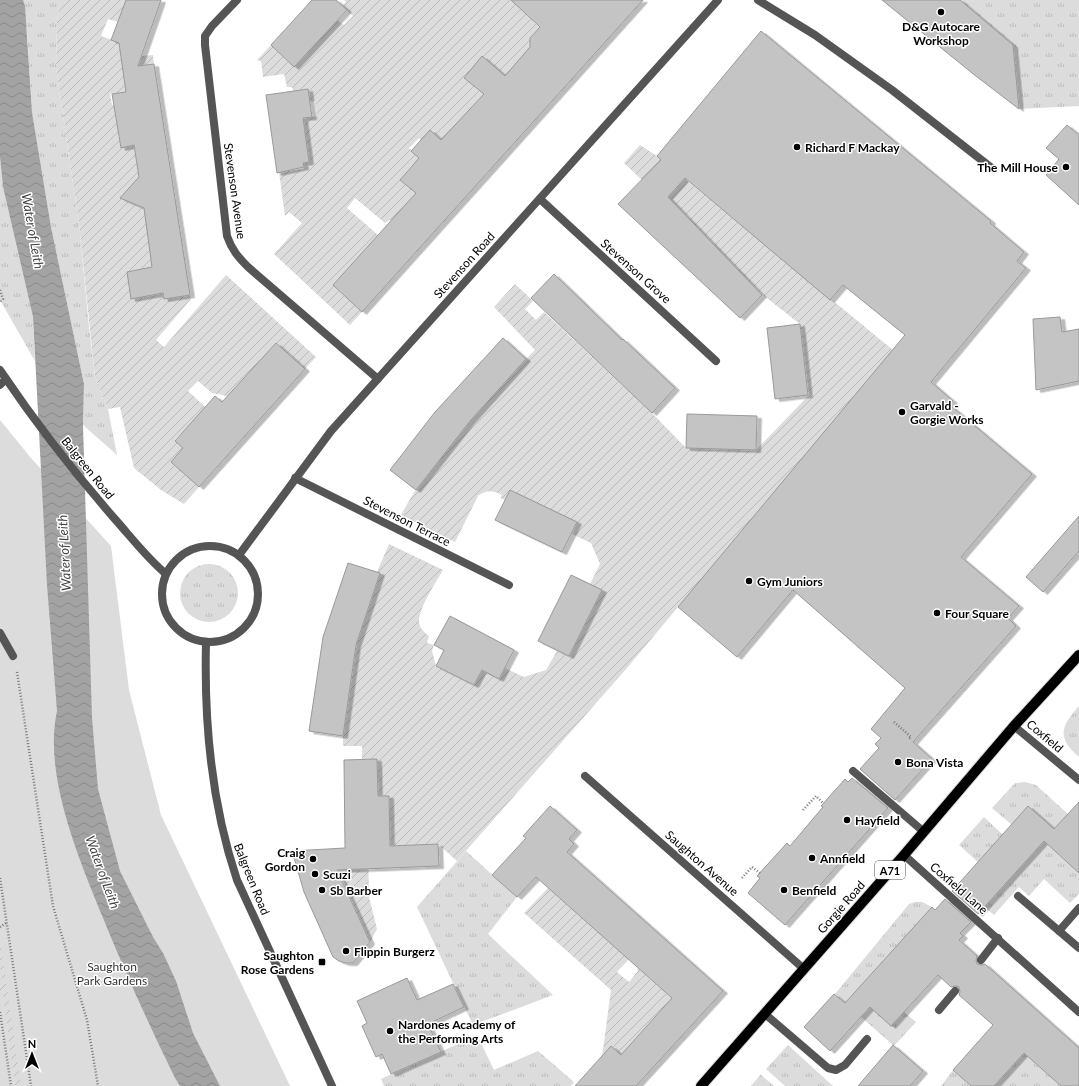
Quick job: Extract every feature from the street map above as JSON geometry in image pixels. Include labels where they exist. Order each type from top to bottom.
[{"type":"main road","name":"Gorgie Road","points":[[702,1086],[924,832],[1014,726],[1079,655]]},
{"type":"street","name":"Stevenson Avenue","points":[[237,0],[212,26],[205,36],[227,236],[231,247],[237,256],[248,267],[378,379]]},
{"type":"street","name":"Stevenson Road","points":[[239,555],[331,431],[718,0]]},
{"type":"street","points":[[758,0],[815,35],[892,90],[993,169]]},
{"type":"street","name":"Stevenson Grove","points":[[540,199],[716,361]]},
{"type":"street","name":"Balgreen Road","points":[[0,370],[3,382],[87,486],[148,558],[166,574]]},
{"type":"street","name":"Stevenson Terrace","points":[[295,478],[508,585]]},
{"type":"street","points":[[212,546],[226,549],[239,555],[248,565],[255,577],[258,591],[257,604],[252,618],[244,629],[233,637],[220,642],[193,640],[181,634],[165,613],[162,600],[162,586],[166,574],[174,562],[185,553],[198,547],[212,546]]},
{"type":"street","points":[[0,633],[12,656]]},
{"type":"street","name":"Balgreen Road","points":[[206,642],[205,677],[210,759],[217,813],[225,847],[237,880],[332,1086]]},
{"type":"street","name":"Coxfield","points":[[1014,726],[1079,780]]},
{"type":"street","points":[[853,771],[924,832]]},
{"type":"street","name":"Saughton Avenue","points":[[585,776],[804,969]]},
{"type":"street","name":"Coxfield Lane","points":[[904,855],[1079,1012]]},
{"type":"street","points":[[1018,896],[1079,948]]},
{"type":"street","points":[[1059,931],[1079,908]]},
{"type":"street","points":[[981,960],[998,938]]},
{"type":"street","points":[[939,1010],[955,991]]},
{"type":"street","points":[[765,1014],[828,1068],[836,1070],[844,1065],[867,1039]]},
{"type":"path","points":[[0,290],[3,298],[0,302]]},
{"type":"path","points":[[12,656],[16,670],[53,906],[86,1020],[98,1086]]},
{"type":"path","points":[[894,722],[911,737],[909,739]]},
{"type":"path","points":[[803,810],[816,796],[823,803]]},
{"type":"path","points":[[742,878],[752,867],[760,874]]},
{"type":"path","points":[[0,878],[31,1086]]},
{"type":"path","points":[[0,926],[6,923]]},
{"type":"path","points":[[0,1012],[11,1086]]},
{"type":"green space","points":[[23,0],[60,0],[57,21],[56,68],[79,224],[95,377],[108,409],[117,455],[83,425],[84,384],[51,227],[32,112],[27,31]]},
{"type":"green space","points":[[60,0],[126,0],[118,22],[108,19],[101,36],[143,51],[141,56],[153,55],[154,64],[123,68],[126,92],[110,94],[112,105],[133,102],[162,112],[163,119],[136,123],[132,132],[118,134],[121,147],[134,145],[149,205],[176,201],[177,214],[153,267],[127,272],[132,298],[163,293],[165,299],[190,295],[191,299],[156,340],[164,347],[226,275],[316,357],[305,369],[276,343],[227,396],[212,393],[198,381],[188,391],[213,414],[192,422],[175,440],[183,448],[171,462],[199,487],[184,504],[161,490],[134,468],[120,407],[108,409],[95,377],[79,224],[56,68],[57,21]]},
{"type":"green space","points":[[344,0],[521,0],[517,5],[542,30],[537,30],[530,38],[530,47],[514,83],[482,57],[464,78],[484,94],[442,141],[430,130],[421,140],[419,138],[409,148],[423,161],[412,165],[400,180],[416,193],[392,220],[385,223],[355,198],[347,208],[378,235],[333,285],[362,312],[350,325],[274,254],[302,223],[289,212],[285,216],[279,172],[304,169],[303,163],[309,162],[302,119],[317,116],[315,101],[310,102],[308,89],[293,91],[292,87],[287,87],[284,74],[263,77],[261,61],[257,60],[271,45],[290,63],[337,20],[344,25],[353,16],[342,6],[346,2]]},
{"type":"green space","points":[[960,0],[1079,0],[1079,106],[1019,109],[1013,45]]},
{"type":"green space","points":[[640,145],[657,156],[893,350],[627,668],[457,861],[438,844],[379,846],[379,809],[390,809],[389,796],[378,796],[377,759],[362,759],[362,746],[343,746],[343,736],[357,642],[380,574],[377,572],[389,544],[443,570],[425,602],[419,623],[422,630],[429,636],[427,643],[434,645],[432,651],[436,666],[473,685],[482,670],[499,679],[505,668],[524,677],[546,670],[557,651],[569,656],[601,590],[590,584],[600,564],[591,543],[572,534],[577,522],[510,490],[505,500],[500,498],[502,495],[496,492],[487,492],[478,496],[455,542],[401,515],[414,493],[462,429],[535,350],[494,307],[515,284],[533,301],[525,309],[536,320],[544,312],[652,413],[686,448],[756,450],[809,395],[800,324],[763,295],[624,163]]},
{"type":"green space","points":[[0,157],[3,187],[33,317],[35,361],[0,300]]},
{"type":"green space","name":"Saughton Park Gardens","points":[[0,420],[31,458],[111,546],[129,690],[161,815],[290,1086],[0,1086]]},
{"type":"green space","points":[[203,564],[215,564],[230,572],[238,587],[238,599],[230,614],[215,622],[203,622],[188,614],[180,599],[180,587],[188,572]]},
{"type":"green space","points":[[1079,706],[1079,757],[1067,744],[1064,738],[1064,732],[1068,720]]},
{"type":"green space","points":[[1025,782],[1036,785],[1068,814],[1054,829],[1012,825],[992,808],[1015,783]]},
{"type":"green space","points":[[984,817],[1003,835],[978,862],[959,845]]},
{"type":"green space","points":[[1044,841],[1079,873],[1079,894],[1070,903],[1044,879],[1029,896],[1019,887],[994,915],[984,907]]},
{"type":"green space","points":[[368,847],[369,897],[377,929],[370,942],[335,862]]},
{"type":"green space","points":[[466,851],[517,897],[488,934],[553,995],[473,1025],[417,907]]},
{"type":"green space","points":[[548,888],[629,959],[617,972],[629,982],[638,971],[638,968],[675,1001],[670,1000],[621,1055],[602,1057],[611,990],[524,913]]},
{"type":"green space","points":[[922,902],[932,907],[898,1007],[916,1022],[894,1046],[835,994],[909,904]]},
{"type":"green space","points":[[0,940],[21,1086],[15,1086],[3,994],[0,995],[0,989],[3,986],[0,966]]},
{"type":"green space","points":[[477,1035],[494,1070],[538,1051],[574,1082],[571,1086],[384,1086],[381,1079]]},
{"type":"green space","points":[[788,1045],[833,1086],[785,1086],[766,1069]]},
{"type":"green space","points":[[1024,1053],[1061,1086],[994,1086]]},
{"type":"green space","points":[[953,1070],[971,1086],[941,1086]]},
{"type":"green space","points":[[761,1075],[774,1086],[751,1086]]},
{"type":"water","name":"Water of Leith","points":[[0,0],[23,0],[25,6],[32,112],[51,227],[84,384],[83,425],[92,718],[98,789],[120,871],[153,937],[163,953],[176,981],[193,1033],[220,1086],[180,1086],[175,1078],[111,938],[74,843],[59,789],[55,762],[54,736],[57,711],[47,585],[33,317],[3,187],[0,157]]},
{"type":"building","points":[[126,0],[161,0],[138,66],[154,64],[190,295],[164,299],[163,293],[131,299],[127,272],[152,267],[144,208],[120,198],[139,177],[134,145],[121,148],[112,94],[126,92],[119,43],[111,40]]},
{"type":"building","points":[[312,0],[336,0],[347,10],[294,67],[271,45]]},
{"type":"building","points":[[511,0],[643,0],[362,312],[333,285],[416,193],[400,180],[419,158],[411,151],[430,130],[441,140],[484,94],[464,78],[482,56],[505,76],[530,47],[530,38],[540,27]]},
{"type":"building","points":[[882,0],[960,0],[1013,45],[1019,109],[972,73]]},
{"type":"building","points":[[761,31],[991,221],[990,223],[1024,252],[1017,261],[1026,268],[931,382],[953,401],[950,405],[1032,474],[961,557],[1019,606],[1008,618],[1016,626],[913,742],[932,759],[895,800],[860,769],[879,748],[875,744],[881,738],[871,729],[905,688],[793,590],[737,657],[678,607],[905,335],[843,285],[830,300],[685,178],[668,197],[762,295],[740,318],[618,204],[661,160],[657,156]]},
{"type":"building","points":[[308,89],[312,117],[303,118],[309,162],[303,163],[304,167],[277,173],[266,95]]},
{"type":"building","name":"The Mill House","points":[[1067,125],[1079,135],[1079,205],[1046,175],[1059,159],[1046,148]]},
{"type":"building","points":[[554,274],[622,340],[623,339],[675,388],[652,413],[531,298]]},
{"type":"building","points":[[1060,317],[1062,332],[1079,329],[1079,381],[1036,390],[1033,319]]},
{"type":"building","points":[[800,324],[808,395],[775,399],[767,328]]},
{"type":"building","points":[[503,338],[526,359],[470,421],[416,490],[390,470],[435,412]]},
{"type":"building","points":[[276,343],[305,369],[199,487],[171,462],[183,448],[175,441],[215,396],[222,402]]},
{"type":"building","points":[[687,414],[757,416],[756,450],[686,448]]},
{"type":"building","points":[[510,490],[577,522],[562,552],[495,520]]},
{"type":"building","points":[[1079,516],[1079,551],[1043,592],[1026,577]]},
{"type":"building","points":[[348,563],[380,573],[356,645],[343,736],[309,731],[323,637]]},
{"type":"building","points":[[571,575],[602,590],[569,656],[538,641]]},
{"type":"building","points":[[450,616],[514,650],[499,679],[482,670],[474,685],[436,666],[444,650],[434,645]]},
{"type":"building","points":[[377,759],[378,796],[389,796],[390,846],[438,844],[439,866],[337,870],[370,942],[353,963],[346,963],[333,957],[304,892],[292,851],[345,848],[344,760]]},
{"type":"building","points":[[852,778],[888,808],[785,925],[748,893],[760,878],[757,876],[787,843],[790,846],[823,807],[821,806],[845,779],[848,782]]},
{"type":"building","points":[[1079,802],[1079,873],[1044,841],[978,914],[952,891],[1028,806],[1054,829]]},
{"type":"building","points":[[550,806],[577,830],[569,839],[574,844],[567,852],[723,991],[636,1086],[575,1086],[611,1046],[621,1055],[672,998],[536,877],[517,897],[492,875],[526,838],[523,836]]},
{"type":"building","points":[[945,899],[971,922],[960,933],[963,936],[959,940],[977,956],[977,964],[985,964],[1079,1048],[1079,1086],[1061,1086],[1024,1053],[994,1086],[971,1086],[953,1070],[993,1025],[959,995],[959,987],[951,987],[938,975],[891,1026],[870,1007],[830,1051],[804,1027],[834,994],[845,1003],[932,907],[935,910]]},
{"type":"building","points":[[407,978],[417,1000],[453,984],[464,1007],[428,1024],[441,1052],[391,1074],[382,1054],[376,1057],[362,1026],[367,1023],[357,1001]]},
{"type":"building","points":[[893,1045],[923,1071],[910,1086],[858,1086]]},
{"type":"place","name":"D&G Autocare Workshop","points":[[941,12]]},
{"type":"place","name":"Richard F Mackay","points":[[797,147]]},
{"type":"place","name":"The Mill House","points":[[1066,167]]},
{"type":"place","name":"Garvald - Gorgie Works","points":[[902,412]]},
{"type":"place","name":"Gym Juniors","points":[[749,581]]},
{"type":"place","name":"Four Square","points":[[937,613]]},
{"type":"place","name":"Bona Vista","points":[[898,762]]},
{"type":"place","name":"Hayfield","points":[[847,820]]},
{"type":"place","name":"Annfield","points":[[812,858]]},
{"type":"place","name":"Craig Gordon","points":[[313,859]]},
{"type":"place","name":"Scuzi","points":[[315,874]]},
{"type":"place","name":"Sb Barber","points":[[322,890]]},
{"type":"place","name":"Benfield","points":[[784,890]]},
{"type":"place","name":"Flippin Burgerz","points":[[346,951]]},
{"type":"place","name":"Saughton Rose Gardens","points":[[322,962]]},
{"type":"place","name":"Nardones Academy of the Performing Arts","points":[[390,1031]]}]
